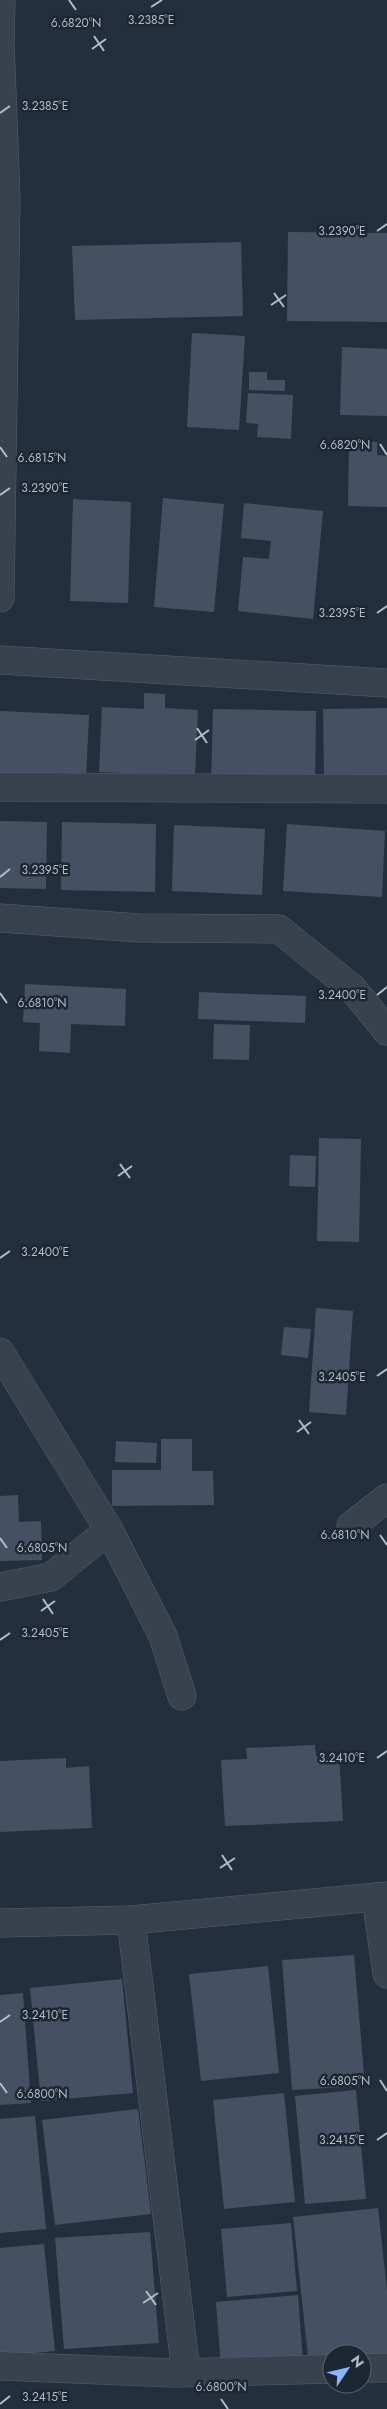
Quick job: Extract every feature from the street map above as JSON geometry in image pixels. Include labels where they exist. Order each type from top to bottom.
[{"type":"street","points":[[0,598],[6,198],[0,43],[1,0]]},
{"type":"street","points":[[0,660],[387,683]]},
{"type":"street","points":[[0,787],[387,789]]},
{"type":"street","points":[[0,918],[139,928],[279,930],[352,988],[387,1030]]},
{"type":"street","points":[[0,1352],[109,1530],[163,1636],[182,1696]]},
{"type":"street","points":[[351,1526],[387,1498]]},
{"type":"street","points":[[0,1587],[51,1577],[109,1530]]},
{"type":"street","points":[[0,1923],[131,1920],[382,1897],[387,1974]]},
{"type":"street","points":[[131,1920],[186,2372]]},
{"type":"street","points":[[0,2366],[186,2372],[322,2369]]},
{"type":"street","points":[[372,2368],[387,2368]]},
{"type":"building","points":[[288,232],[387,233],[387,322],[287,321]]},
{"type":"building","points":[[241,242],[243,316],[75,320],[72,246]]},
{"type":"building","points":[[192,333],[245,336],[239,430],[187,427]]},
{"type":"building","points":[[342,347],[387,349],[387,416],[340,415]]},
{"type":"building","points":[[249,372],[267,372],[267,380],[285,380],[285,391],[249,390]]},
{"type":"building","points":[[248,393],[293,395],[291,439],[257,437],[258,424],[246,423]]},
{"type":"building","points":[[349,442],[377,442],[377,455],[387,456],[387,507],[348,506]]},
{"type":"building","points":[[163,498],[224,504],[214,612],[154,607]]},
{"type":"building","points":[[73,499],[131,502],[128,603],[70,601]]},
{"type":"building","points":[[244,503],[323,511],[313,619],[238,611],[243,557],[269,559],[271,541],[241,538]]},
{"type":"building","points":[[144,693],[165,694],[165,708],[198,710],[195,776],[99,772],[102,707],[144,709]]},
{"type":"building","points":[[387,708],[387,776],[324,776],[323,709]]},
{"type":"building","points":[[213,709],[316,711],[315,788],[211,785]]},
{"type":"building","points":[[0,711],[89,715],[86,780],[0,775]]},
{"type":"building","points":[[0,821],[47,822],[46,889],[0,888]]},
{"type":"building","points":[[62,822],[156,824],[155,892],[61,890]]},
{"type":"building","points":[[287,824],[385,831],[382,897],[283,891]]},
{"type":"building","points":[[174,825],[265,829],[262,895],[172,891]]},
{"type":"building","points":[[25,984],[126,989],[125,1026],[71,1024],[70,1053],[39,1051],[40,1023],[23,1022]]},
{"type":"building","points":[[199,992],[306,996],[305,1023],[198,1019]]},
{"type":"building","points":[[214,1024],[250,1025],[249,1060],[213,1059]]},
{"type":"building","points":[[319,1138],[361,1139],[359,1242],[317,1241]]},
{"type":"building","points":[[290,1155],[316,1156],[315,1187],[289,1186]]},
{"type":"building","points":[[316,1308],[353,1311],[346,1415],[309,1412]]},
{"type":"building","points":[[284,1327],[311,1329],[308,1358],[281,1355]]},
{"type":"building","points":[[161,1439],[192,1439],[192,1471],[213,1471],[214,1505],[112,1506],[112,1470],[161,1470]]},
{"type":"building","points":[[116,1441],[157,1443],[156,1463],[115,1462]]},
{"type":"building","points":[[18,1495],[19,1522],[41,1521],[42,1560],[0,1561],[0,1496]]},
{"type":"building","points":[[315,1745],[316,1756],[339,1754],[343,1821],[225,1826],[221,1760],[247,1759],[246,1748]]},
{"type":"building","points":[[66,1758],[66,1768],[89,1766],[92,1828],[0,1832],[0,1761]]},
{"type":"building","points":[[354,1955],[365,2086],[292,2090],[282,1960]]},
{"type":"building","points":[[268,1966],[279,2073],[201,2081],[189,1974]]},
{"type":"building","points":[[122,1979],[133,2093],[41,2101],[30,1988]]},
{"type":"building","points":[[23,1993],[31,2103],[0,2105],[0,1995]]},
{"type":"building","points":[[356,2090],[366,2199],[305,2204],[295,2096]]},
{"type":"building","points":[[284,2093],[295,2202],[224,2209],[213,2100]]},
{"type":"building","points":[[138,2109],[151,2214],[55,2225],[42,2120]]},
{"type":"building","points":[[35,2116],[46,2229],[0,2233],[0,2119]]},
{"type":"building","points":[[378,2208],[387,2290],[387,2359],[372,2360],[372,2344],[322,2344],[322,2365],[309,2366],[293,2217]]},
{"type":"building","points":[[291,2223],[297,2291],[227,2297],[221,2229]]},
{"type":"building","points":[[150,2232],[159,2343],[64,2349],[55,2238]]},
{"type":"building","points":[[44,2244],[55,2351],[0,2356],[0,2248]]},
{"type":"building","points":[[298,2295],[303,2361],[221,2368],[216,2302]]}]
